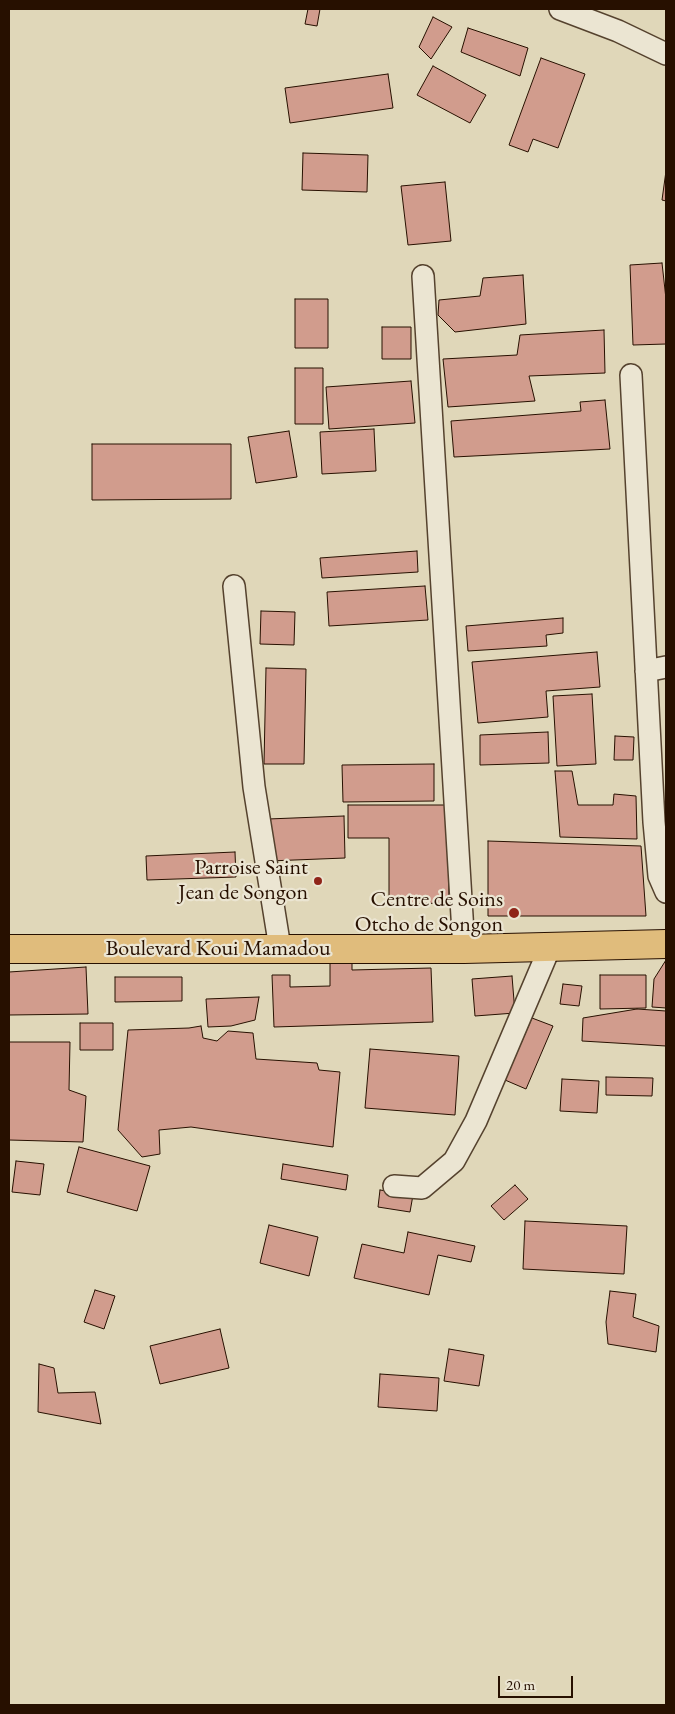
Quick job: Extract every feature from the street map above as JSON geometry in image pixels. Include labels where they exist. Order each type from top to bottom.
[{"type":"main road","name":"Boulevard Koui Mamadou","points":[[9,949],[464,949],[666,944]]},
{"type":"street","points":[[560,9],[618,31],[666,54]]},
{"type":"street","points":[[423,276],[464,949]]},
{"type":"street","points":[[631,374],[656,669],[655,831],[659,876],[666,892]]},
{"type":"street","points":[[234,586],[254,786],[280,948]]},
{"type":"street","points":[[394,1186],[422,1188],[454,1161],[476,1121],[550,947]]},
{"type":"building","points":[[308,9],[320,9],[317,26],[305,24]]},
{"type":"building","points":[[433,17],[452,27],[431,59],[419,47]]},
{"type":"building","points":[[468,28],[528,48],[520,76],[461,52]]},
{"type":"building","points":[[541,58],[585,74],[558,148],[533,139],[528,152],[509,145]]},
{"type":"building","points":[[433,66],[486,95],[470,123],[417,95]]},
{"type":"building","points":[[388,74],[393,108],[290,123],[285,88]]},
{"type":"building","points":[[303,153],[368,155],[367,192],[302,190]]},
{"type":"building","points":[[666,171],[666,201],[662,200]]},
{"type":"building","points":[[445,182],[451,241],[408,245],[401,186]]},
{"type":"building","points":[[662,263],[666,299],[666,344],[633,345],[630,265]]},
{"type":"building","points":[[523,275],[526,324],[455,332],[438,315],[439,300],[480,296],[483,278]]},
{"type":"building","points":[[295,299],[328,299],[328,348],[295,348]]},
{"type":"building","points":[[382,327],[411,327],[411,359],[382,359]]},
{"type":"building","points":[[604,330],[605,373],[529,376],[535,401],[448,407],[443,359],[517,355],[520,335]]},
{"type":"building","points":[[295,368],[323,368],[323,424],[295,424]]},
{"type":"building","points":[[411,381],[415,423],[329,429],[326,387]]},
{"type":"building","points":[[605,400],[610,449],[454,457],[451,421],[581,411],[580,402]]},
{"type":"building","points":[[374,429],[376,471],[322,474],[320,432]]},
{"type":"building","points":[[289,431],[297,477],[256,483],[248,437]]},
{"type":"building","points":[[92,444],[231,444],[231,499],[92,500]]},
{"type":"building","points":[[417,551],[418,572],[322,578],[320,558]]},
{"type":"building","points":[[425,586],[428,620],[329,626],[327,592]]},
{"type":"building","points":[[261,611],[295,612],[294,645],[260,644]]},
{"type":"building","points":[[563,618],[563,633],[546,635],[547,646],[468,651],[466,626]]},
{"type":"building","points":[[597,652],[600,687],[546,691],[548,717],[478,723],[472,662]]},
{"type":"building","points":[[266,668],[306,669],[304,764],[264,764]]},
{"type":"building","points":[[592,694],[596,764],[557,766],[553,696]]},
{"type":"building","points":[[548,732],[549,763],[480,765],[480,735]]},
{"type":"building","points":[[615,736],[634,737],[633,760],[614,760]]},
{"type":"building","points":[[434,764],[434,801],[343,802],[342,765]]},
{"type":"building","points":[[555,771],[572,771],[578,805],[613,805],[614,794],[636,796],[637,839],[560,837]]},
{"type":"building","points":[[663,802],[666,802],[666,852]]},
{"type":"building","points":[[348,805],[448,805],[449,903],[389,904],[389,838],[348,838]]},
{"type":"building","points":[[344,816],[345,858],[269,861],[268,819]]},
{"type":"building","points":[[488,841],[641,846],[646,916],[488,916]]},
{"type":"building","points":[[235,852],[236,877],[147,880],[146,856]]},
{"type":"building","points":[[330,957],[352,957],[352,970],[431,968],[433,1022],[274,1027],[272,975],[290,975],[290,987],[330,986]]},
{"type":"building","points":[[666,960],[666,1008],[652,1007],[654,979]]},
{"type":"building","points":[[86,967],[88,1014],[9,1015],[9,972]]},
{"type":"building","points":[[600,975],[646,975],[646,1008],[600,1009]]},
{"type":"building","points":[[512,976],[515,1013],[475,1016],[472,979]]},
{"type":"building","points":[[115,977],[182,977],[182,1001],[115,1002]]},
{"type":"building","points":[[563,984],[582,986],[579,1006],[560,1004]]},
{"type":"building","points":[[259,997],[255,1020],[231,1026],[208,1027],[206,999]]},
{"type":"building","points":[[637,1009],[666,1011],[666,1046],[582,1041],[583,1018]]},
{"type":"building","points":[[532,1018],[553,1026],[526,1089],[505,1080]]},
{"type":"building","points":[[80,1023],[113,1023],[113,1050],[80,1050]]},
{"type":"building","points":[[201,1026],[203,1038],[217,1041],[228,1031],[253,1033],[256,1059],[317,1063],[319,1070],[340,1072],[333,1147],[191,1127],[159,1130],[160,1154],[142,1157],[118,1130],[128,1030]]},
{"type":"building","points":[[9,1042],[70,1042],[69,1090],[86,1096],[83,1142],[9,1140]]},
{"type":"building","points":[[370,1049],[459,1056],[455,1115],[365,1108]]},
{"type":"building","points":[[606,1077],[653,1078],[652,1096],[606,1095]]},
{"type":"building","points":[[562,1079],[599,1081],[597,1113],[560,1111]]},
{"type":"building","points":[[79,1147],[150,1166],[137,1211],[67,1192]]},
{"type":"building","points":[[16,1161],[44,1164],[40,1195],[12,1192]]},
{"type":"building","points":[[283,1164],[348,1175],[346,1190],[281,1179]]},
{"type":"building","points":[[515,1185],[528,1199],[504,1220],[491,1206]]},
{"type":"building","points":[[380,1190],[413,1195],[410,1212],[378,1207]]},
{"type":"building","points":[[525,1221],[627,1226],[624,1274],[523,1269]]},
{"type":"building","points":[[269,1225],[318,1237],[309,1276],[260,1263]]},
{"type":"building","points":[[408,1232],[475,1246],[471,1262],[438,1255],[429,1295],[354,1278],[362,1244],[404,1253]]},
{"type":"building","points":[[95,1290],[115,1296],[104,1329],[84,1322]]},
{"type":"building","points":[[610,1291],[636,1294],[633,1317],[659,1326],[656,1352],[608,1344],[606,1322]]},
{"type":"building","points":[[220,1329],[229,1368],[160,1384],[150,1346]]},
{"type":"building","points":[[449,1349],[484,1355],[479,1386],[444,1381]]},
{"type":"building","points":[[39,1364],[54,1368],[58,1393],[95,1392],[101,1424],[38,1412]]},
{"type":"building","points":[[380,1374],[439,1378],[437,1411],[378,1407]]},
{"type":"place","name":"Parroise Saint Jean de Songon","points":[[318,881]]},
{"type":"place","name":"Centre de Soins Otcho de Songon","points":[[514,913]]}]
